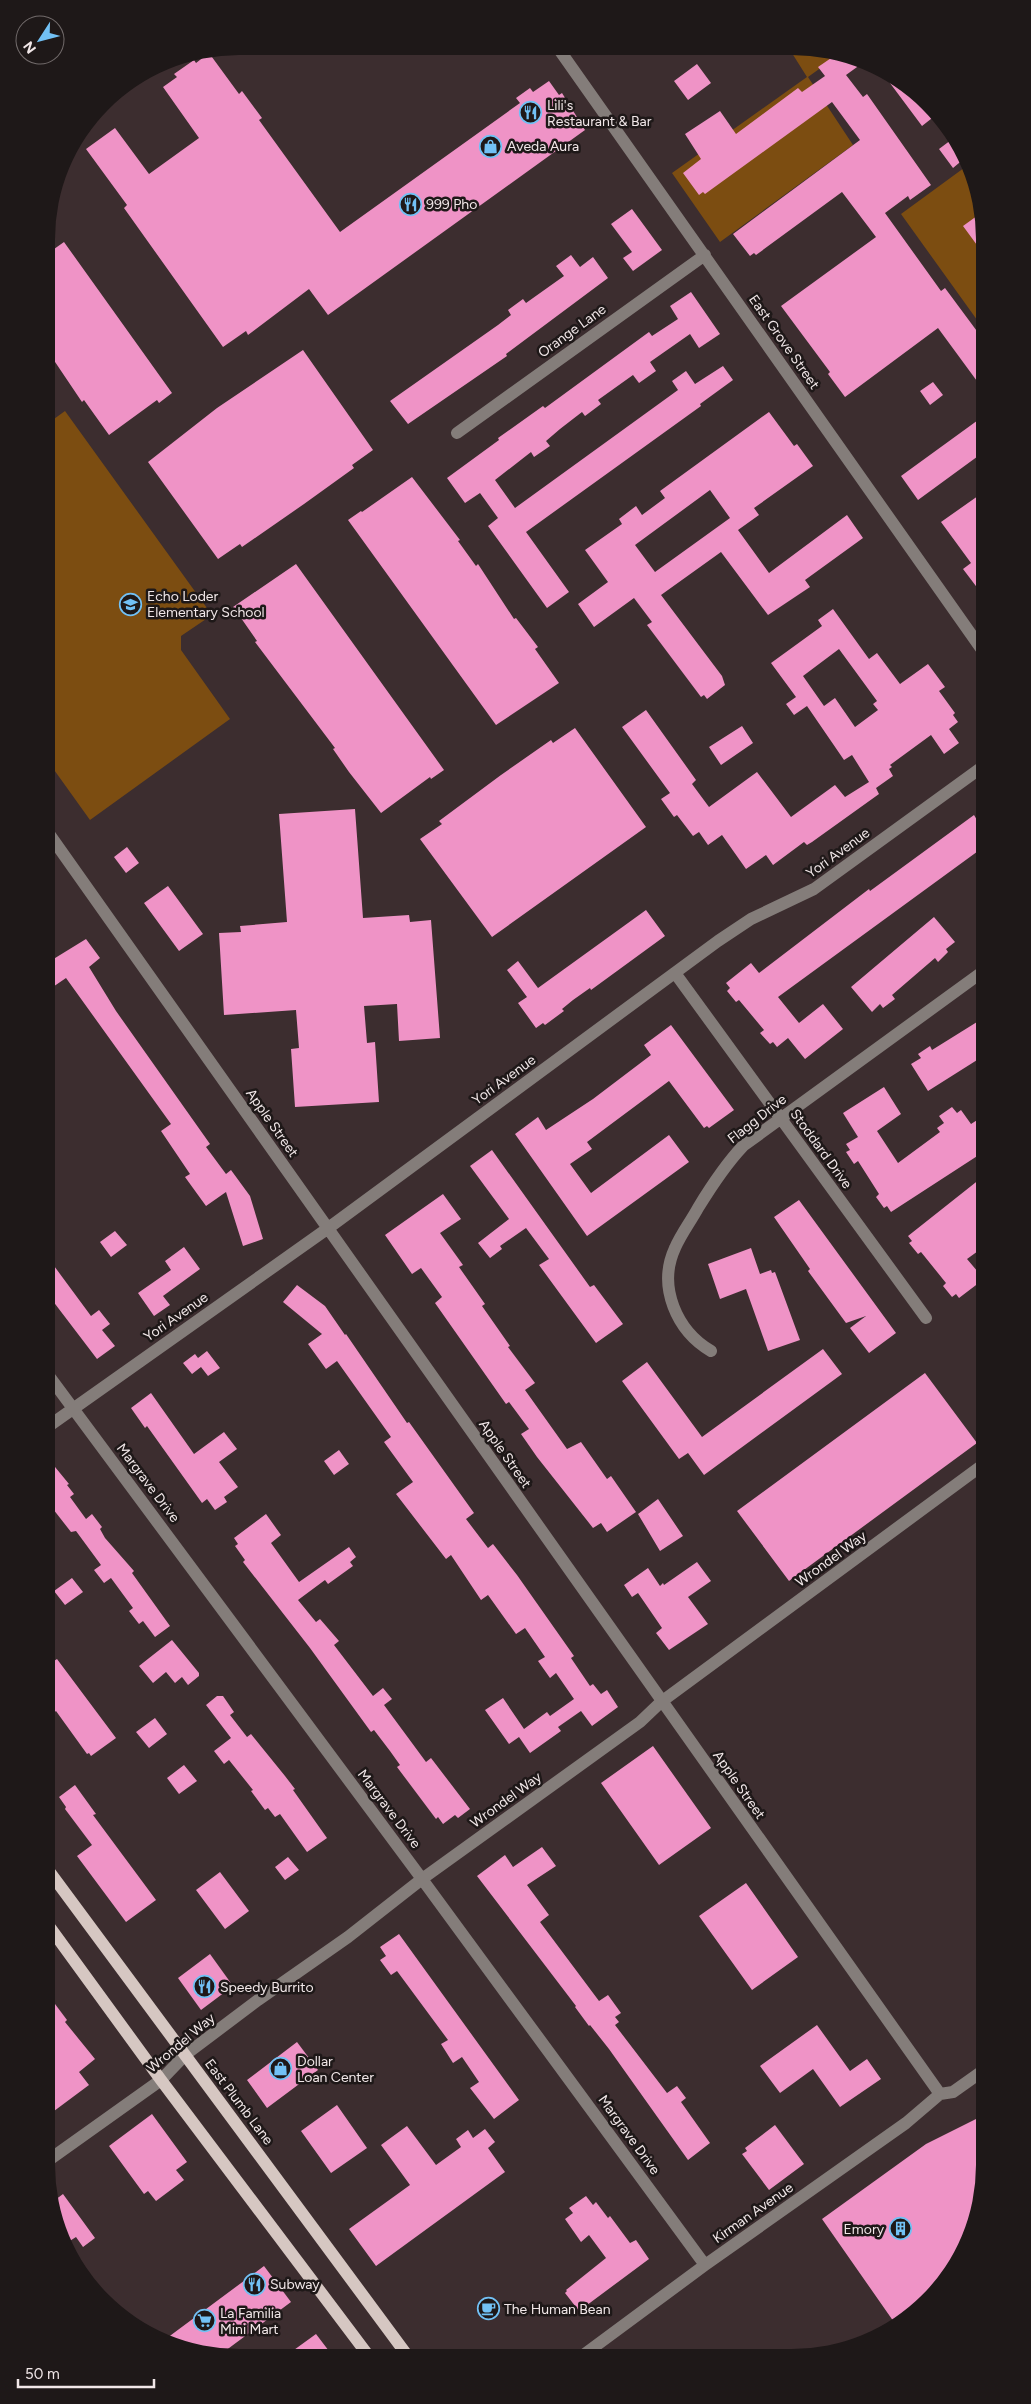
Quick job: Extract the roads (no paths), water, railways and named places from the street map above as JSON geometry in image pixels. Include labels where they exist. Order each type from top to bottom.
[{"type":"main road","name":"East Plumb Lane","points":[[55,1879],[403,2349]]},
{"type":"main road","points":[[55,1934],[161,2080],[363,2349]]},
{"type":"street","name":"East Grove Street","points":[[563,55],[976,641]]},
{"type":"street","name":"Orange Lane","points":[[457,432],[705,255]]},
{"type":"street","name":"Yori Avenue","points":[[55,1421],[327,1229],[751,919],[814,889],[976,772]]},
{"type":"street","name":"Apple Street","points":[[55,844],[940,2094]]},
{"type":"street","name":"Stoddard Drive","points":[[675,973],[926,1318]]},
{"type":"street","name":"Flagg Drive","points":[[711,1351],[696,1342],[674,1310],[669,1289],[669,1268],[674,1249],[724,1166],[743,1146],[780,1118],[976,976]]},
{"type":"street","name":"Margrave Drive","points":[[55,1384],[705,2265]]},
{"type":"street","name":"Wrondel Way","points":[[55,2156],[161,2080],[185,2055],[278,1985],[348,1937],[422,1879],[640,1722],[661,1702],[976,1470]]},
{"type":"street","points":[[940,2094],[953,2092],[976,2076]]},
{"type":"street","name":"Kirman Avenue","points":[[591,2349],[705,2265],[906,2124],[940,2094]]},
{"type":"place","name":"Lili's Restaurant & Bar","points":[[531,113]]},
{"type":"place","name":"Aveda Aura","points":[[491,146]]},
{"type":"place","name":"999 Pho","points":[[410,204]]},
{"type":"place","name":"Echo Loder Elementary School","points":[[131,604]]},
{"type":"place","name":"Speedy Burrito","points":[[204,1987]]},
{"type":"place","name":"Dollar Loan Center","points":[[281,2069]]},
{"type":"place","name":"Emory","points":[[900,2229]]},
{"type":"place","name":"Subway","points":[[254,2284]]},
{"type":"place","name":"The Human Bean","points":[[488,2309]]},
{"type":"place","name":"La Familia Mini Mart","points":[[204,2321]]}]
